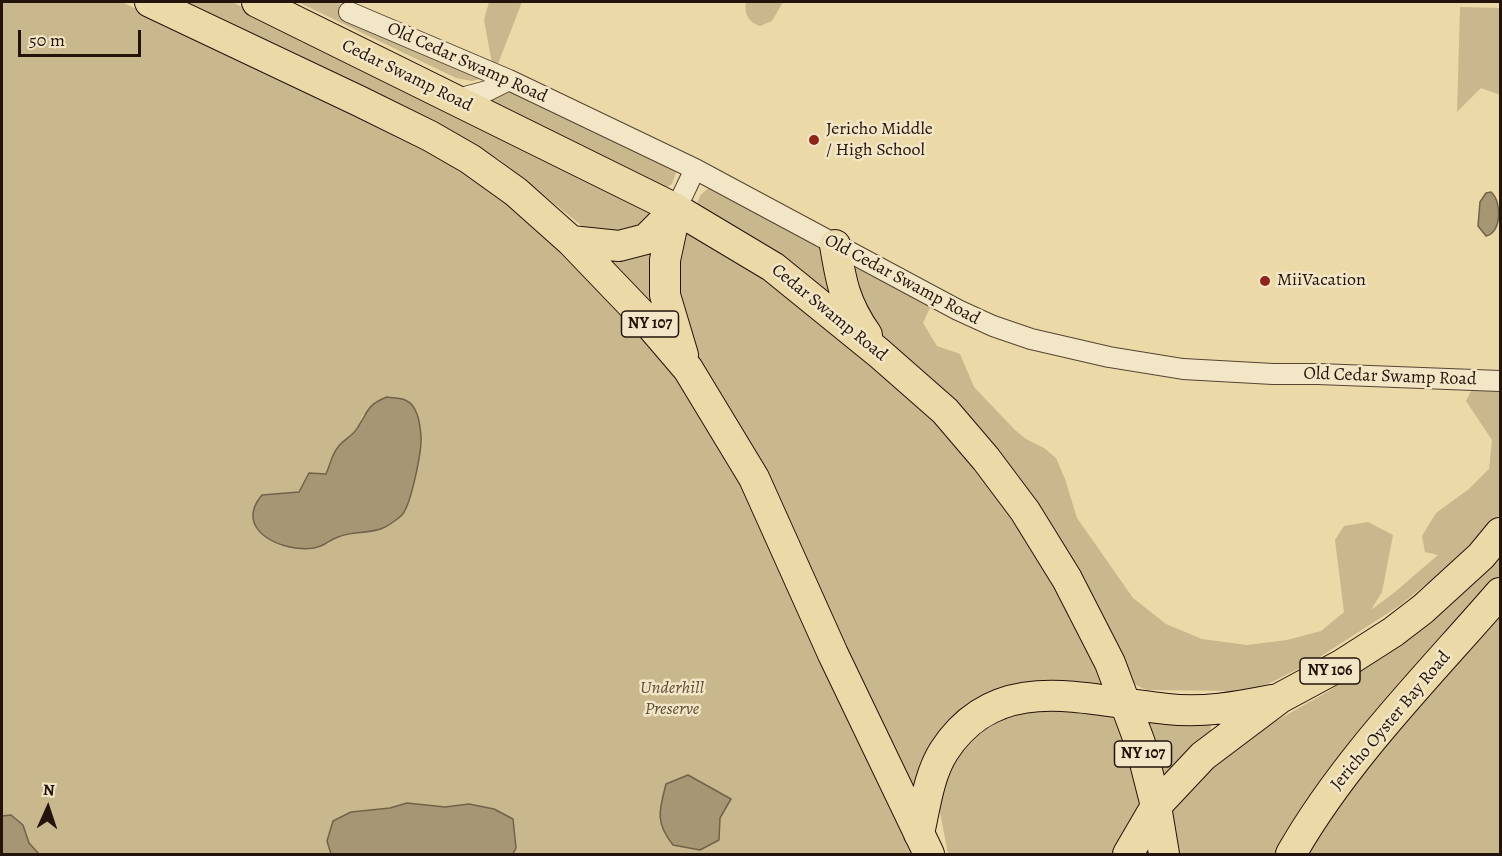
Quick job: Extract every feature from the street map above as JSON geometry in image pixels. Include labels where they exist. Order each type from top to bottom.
[{"type":"main road","name":"NY 107","points":[[150,2],[429,136],[470,159],[516,192],[571,241],[641,314],[688,369],[754,478],[833,654],[924,844]]},
{"type":"main road","name":"Cedar Swamp Road","points":[[257,2],[676,209],[724,236],[773,267],[879,353],[945,411],[986,459],[1025,511],[1067,579],[1097,636],[1110,663],[1140,743],[1156,806],[1164,855]]},
{"type":"main road","points":[[571,241],[619,246],[646,239],[676,209]]},
{"type":"main road","points":[[676,209],[665,260],[665,295],[688,369]]},
{"type":"main road","points":[[835,245],[841,283],[852,314],[879,353]]},
{"type":"main road","name":"NY 106","points":[[1128,855],[1156,806],[1203,756],[1281,698],[1343,664],[1424,609],[1481,556],[1500,533]]},
{"type":"main road","name":"Jericho Oyster Bay Road","points":[[1291,855],[1310,820],[1346,771],[1500,593]]},
{"type":"main road","points":[[924,844],[931,784],[943,752],[961,729],[985,710],[1010,700],[1039,695],[1169,710],[1222,710],[1281,698]]},
{"type":"street","name":"Old Cedar Swamp Road","points":[[349,12],[509,80],[695,169],[993,327],[1031,339],[1109,357],[1183,369],[1500,381]]},
{"type":"street","points":[[453,100],[487,90],[509,80]]},
{"type":"street","points":[[676,209],[695,169]]},
{"type":"green space","name":"Underhill Preserve","points":[[2,2],[122,2],[295,88],[360,111],[442,155],[527,216],[662,355],[755,507],[917,854],[2,854]],"holes":[[[387,397],[406,400],[414,408],[383,528],[336,537],[328,544],[262,495],[299,492],[326,474],[338,446],[351,436],[359,426],[362,416]]]},
{"type":"green space","points":[[179,2],[232,2],[649,205],[654,227],[592,234],[500,160],[473,144]]},
{"type":"green space","points":[[298,2],[337,2],[484,78],[472,81],[456,78]]},
{"type":"green space","points":[[489,2],[522,2],[494,74],[484,20]]},
{"type":"green space","points":[[746,2],[783,2],[772,21],[760,26],[748,17]]},
{"type":"green space","points":[[1460,7],[1500,8],[1500,95],[1481,88],[1457,112]]},
{"type":"green space","points":[[505,88],[671,167],[676,172],[672,184],[667,187],[659,185],[483,99]]},
{"type":"green space","points":[[708,189],[713,189],[826,248],[837,301],[697,206],[700,196]]},
{"type":"green space","points":[[686,224],[755,268],[898,380],[970,460],[1030,541],[1110,690],[1000,691],[915,799],[755,450],[699,359],[683,322],[677,274]]},
{"type":"green space","points":[[658,248],[668,323],[607,263],[609,257],[634,256]]},
{"type":"green space","points":[[838,249],[933,301],[923,323],[937,346],[960,354],[974,387],[1015,430],[1056,458],[1077,518],[1133,598],[1166,624],[1202,639],[1247,645],[1287,640],[1321,631],[1344,612],[1335,540],[1344,526],[1368,522],[1393,535],[1382,592],[1371,610],[1438,555],[1425,552],[1422,536],[1436,513],[1469,489],[1489,469],[1492,440],[1466,401],[1473,387],[1500,387],[1500,515],[1445,569],[1399,606],[1312,662],[1270,683],[1242,691],[1147,690],[1134,684],[1122,673],[1060,560],[881,352]]},
{"type":"green space","points":[[1500,552],[1500,575],[1280,854],[1174,854],[1166,810],[1212,765],[1260,730],[1329,691],[1410,636]]},
{"type":"green space","points":[[1500,603],[1500,854],[1305,854],[1356,771]]},
{"type":"green space","points":[[1010,707],[1119,713],[1146,807],[1116,854],[948,854],[938,802],[948,762],[975,728]]},
{"type":"green space","points":[[1142,716],[1211,724],[1210,733],[1201,750],[1165,786]]},
{"type":"shaded area","points":[[1491,192],[1497,202],[1499,216],[1495,229],[1486,236],[1478,226],[1480,202],[1486,193]]},
{"type":"shaded area","points":[[387,397],[409,402],[416,410],[420,426],[421,443],[418,465],[409,501],[402,515],[383,528],[343,535],[314,548],[289,547],[265,536],[257,528],[253,519],[254,508],[262,495],[299,492],[309,473],[326,474],[338,447],[356,430],[372,405]]},
{"type":"shaded area","points":[[688,775],[731,799],[720,818],[719,840],[700,850],[673,845],[661,823],[660,809],[666,784]]},
{"type":"shaded area","points":[[407,803],[445,807],[469,804],[494,809],[513,819],[516,848],[513,854],[331,854],[327,841],[333,821],[351,812],[390,808]]},
{"type":"shaded area","points":[[11,815],[23,825],[29,843],[39,854],[2,854],[2,816]]},
{"type":"place","name":"Jericho Middle / High School","points":[[814,140]]},
{"type":"place","name":"MiiVacation","points":[[1265,281]]}]
